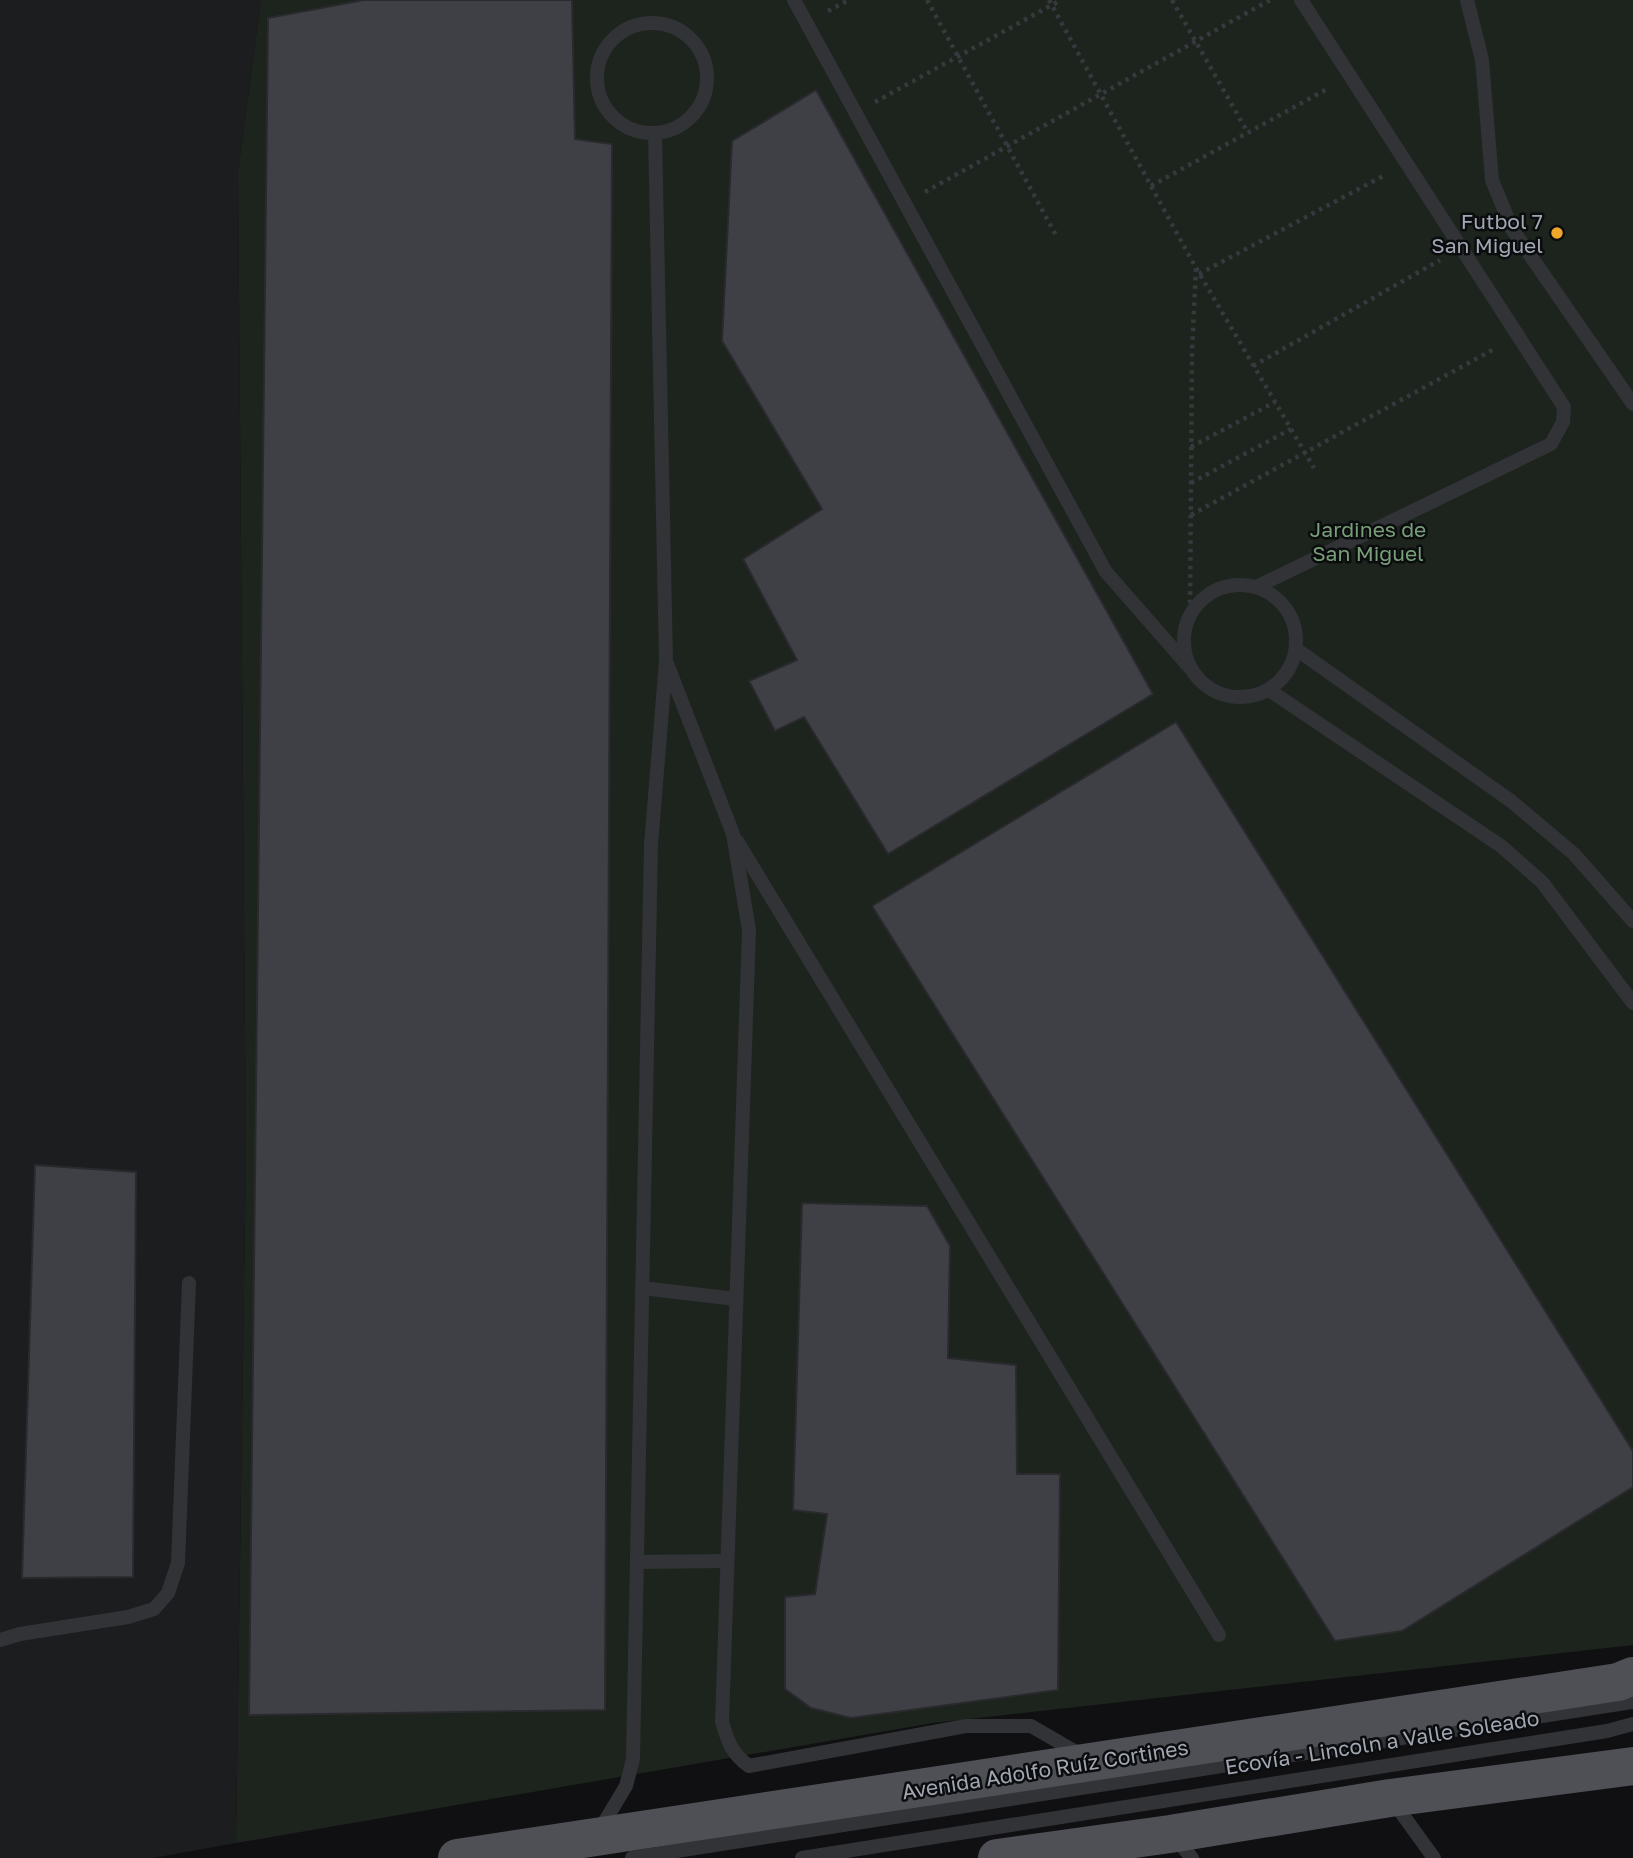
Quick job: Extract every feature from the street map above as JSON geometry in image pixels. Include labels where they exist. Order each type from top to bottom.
[{"type":"main road","name":"Avenida Adolfo Ruíz Cortines","points":[[457,1858],[1618,1682],[1633,1676]]},
{"type":"main road","points":[[997,1858],[1181,1846],[1390,1798],[1630,1769]]},
{"type":"lane","points":[[794,0],[1106,572],[1201,682],[1216,693],[1233,697],[1252,696],[1269,690],[1282,679],[1291,665],[1296,649],[1295,629],[1287,610],[1274,596],[1256,587],[1237,584],[1202,598],[1190,613],[1184,631],[1184,650],[1189,668]]},
{"type":"lane","points":[[1256,587],[1551,444],[1563,422],[1564,407],[1301,0]]},
{"type":"lane","points":[[1467,0],[1482,60],[1492,180],[1512,229],[1633,404]]},
{"type":"lane","points":[[641,23],[659,23],[677,28],[692,39],[703,54],[708,72],[707,90],[700,107],[688,121],[673,130],[654,134],[637,132],[620,123],[607,111],[599,95],[597,77],[600,59],[609,43],[624,30],[641,23]]},
{"type":"lane","points":[[595,1837],[626,1786],[633,1759],[651,845],[666,661],[654,134]]},
{"type":"lane","points":[[1296,649],[1511,801],[1574,854],[1633,920]]},
{"type":"lane","points":[[666,661],[733,834],[1219,1635]]},
{"type":"lane","points":[[1269,690],[1501,846],[1542,883],[1633,1003]]},
{"type":"lane","points":[[733,834],[749,930],[722,1722],[732,1751],[749,1766],[966,1726],[1031,1726],[1093,1762]]},
{"type":"lane","points":[[0,1640],[154,1609],[168,1593],[178,1563],[189,1283]]},
{"type":"lane","points":[[642,1287],[736,1300]]},
{"type":"lane","points":[[638,1562],[727,1561]]},
{"type":"lane","name":"Ecovía - Lincoln a Valle Soleado","points":[[632,1858],[1633,1702]]},
{"type":"lane","points":[[802,1858],[1607,1731],[1633,1724]]},
{"type":"lane","points":[[1390,1798],[1434,1858]]},
{"type":"path","points":[[821,15],[849,0]]},
{"type":"path","points":[[927,0],[1057,237]]},
{"type":"path","points":[[855,113],[1051,3],[1062,0]]},
{"type":"path","points":[[1172,0],[1248,133]]},
{"type":"path","points":[[905,203],[1270,0]]},
{"type":"path","points":[[1051,3],[1196,268],[1190,613]]},
{"type":"path","points":[[1151,186],[1327,89]]},
{"type":"path","points":[[1199,274],[1386,174]]},
{"type":"path","points":[[1254,366],[1441,260]]},
{"type":"path","points":[[1193,264],[1314,468]]},
{"type":"path","points":[[1191,515],[1496,348]]},
{"type":"path","points":[[1191,447],[1275,402]]},
{"type":"path","points":[[1191,483],[1291,429]]},
{"type":"shaded area","points":[[0,0],[261,0],[238,171],[246,1150],[236,1843],[153,1858],[0,1858]]},
{"type":"green space","name":"Jardines de San Miguel","points":[[261,0],[1633,0],[1633,1645],[933,1723],[236,1843],[246,1150],[238,171]]},
{"type":"building","points":[[364,0],[572,0],[575,139],[612,144],[605,1710],[249,1715],[268,18]]},
{"type":"building","points":[[816,90],[1153,694],[888,854],[804,717],[775,731],[749,681],[797,660],[743,559],[822,509],[722,341],[732,141]]},
{"type":"building","points":[[1176,722],[1633,1451],[1633,1487],[1402,1631],[1335,1641],[872,906]]},
{"type":"building","points":[[35,1165],[136,1172],[133,1577],[22,1578]]},
{"type":"building","points":[[802,1203],[927,1206],[950,1246],[948,1358],[1016,1365],[1017,1474],[1060,1474],[1058,1690],[851,1718],[811,1708],[785,1689],[785,1597],[815,1594],[827,1514],[793,1510]]},
{"type":"place","name":"Futbol 7 San Miguel","points":[[1557,233]]}]
